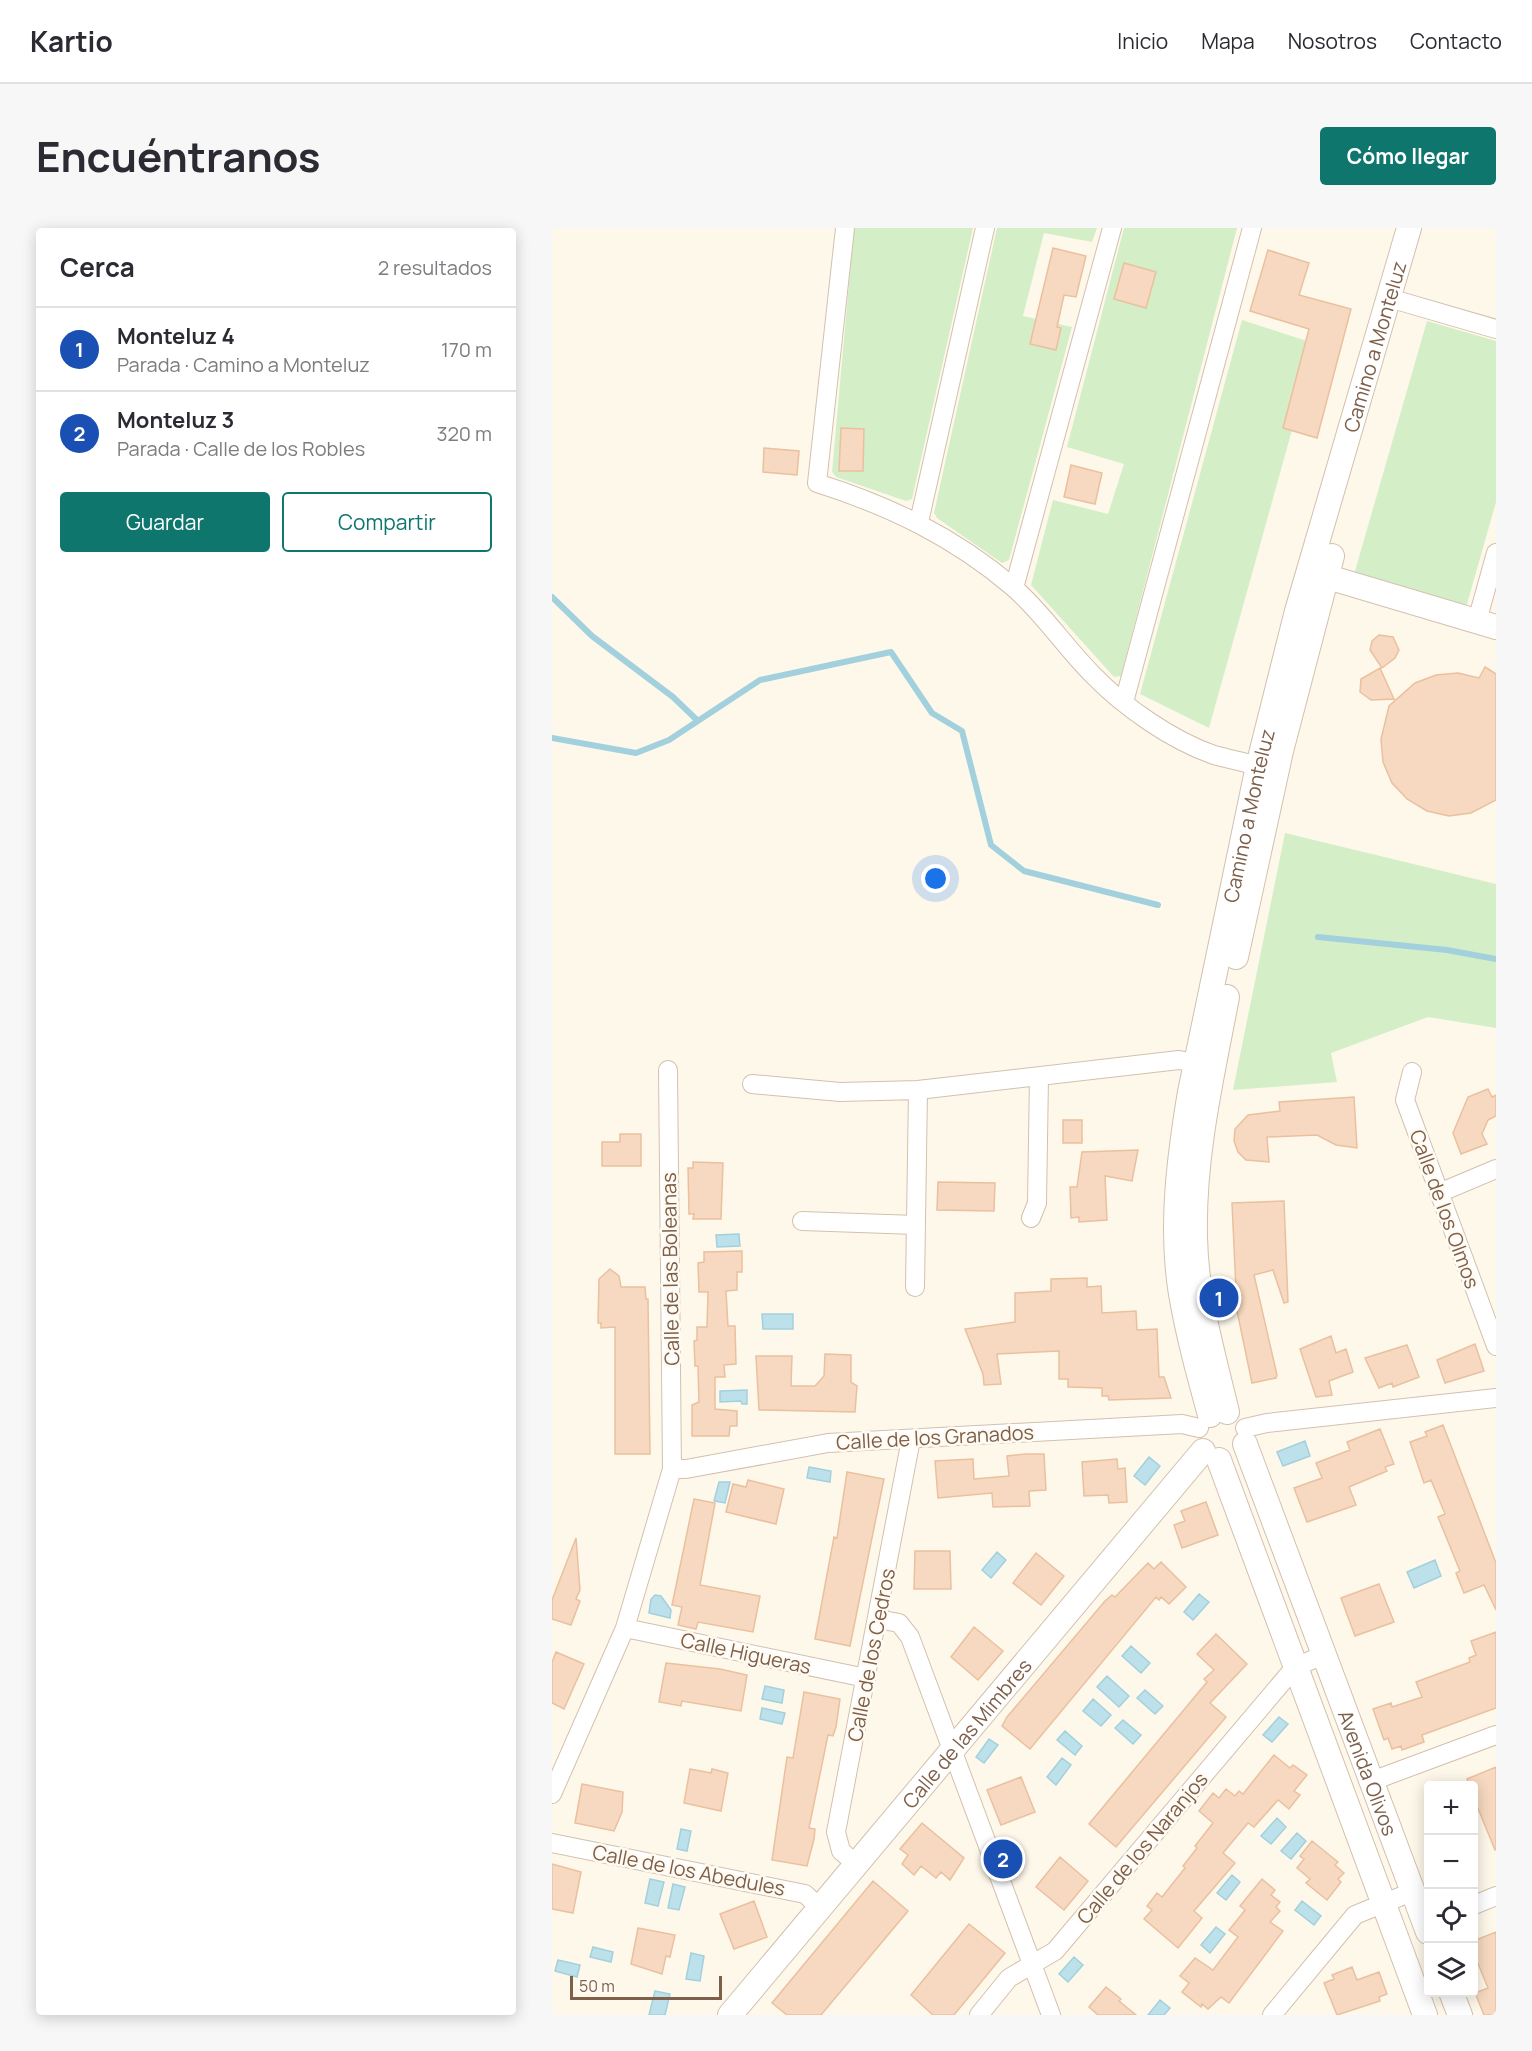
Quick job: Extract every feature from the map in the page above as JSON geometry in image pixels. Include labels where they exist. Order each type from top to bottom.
[{"type":"street","points":[[845,228],[817,483],[868,499],[919,522],[965,549],[1014,588],[1042,616],[1093,675],[1124,702],[1168,732],[1213,754],[1258,766]]},
{"type":"street","points":[[919,522],[985,228]]},
{"type":"street","points":[[1014,588],[1112,228]]},
{"type":"street","points":[[1124,702],[1252,228]]},
{"type":"street","name":"Camino a Monteluz","points":[[1397,301],[1409,228]]},
{"type":"street","name":"Camino a Monteluz","points":[[1205,1064],[1268,808],[1318,575],[1397,301],[1425,228]]},
{"type":"street","points":[[1397,301],[1496,329]]},
{"type":"street","points":[[1318,575],[1486,624],[1496,553]]},
{"type":"street","name":"Camino a Monteluz","points":[[1212,1433],[1195,1237],[1205,1064],[1258,766],[1297,611],[1318,575]]},
{"type":"street","points":[[752,1084],[840,1092],[918,1090],[1179,1060],[1205,1064]]},
{"type":"street","name":"Calle de las Boleanas","points":[[552,1794],[625,1628],[672,1469],[668,1070]]},
{"type":"street","name":"Calle de los Olmos","points":[[1412,1072],[1405,1100],[1496,1346]]},
{"type":"street","points":[[1031,1218],[1037,1203],[1039,1077]]},
{"type":"street","points":[[915,1287],[918,1090]]},
{"type":"street","points":[[1439,1193],[1496,1169]]},
{"type":"street","points":[[802,1221],[916,1225]]},
{"type":"street","points":[[1245,1436],[1239,1418],[1212,1433],[1234,1458],[1245,1436],[1267,1423],[1496,1398]]},
{"type":"street","name":"Calle de los Granados","points":[[672,1469],[686,1469],[828,1443],[1182,1424],[1212,1433]]},
{"type":"street","name":"Avenida Olivos","points":[[1212,1433],[1294,1667],[1425,2015]]},
{"type":"street","name":"Calle de las Mimbres","points":[[730,2015],[951,1751],[1212,1433]]},
{"type":"street","name":"Avenida Olivos","points":[[1245,1436],[1424,1918]]},
{"type":"street","name":"Calle de los Cedros","points":[[856,1864],[842,1851],[836,1832],[879,1619],[911,1439]]},
{"type":"street","points":[[879,1619],[899,1623],[910,1637],[1051,2015]]},
{"type":"street","name":"Calle Higueras","points":[[625,1628],[866,1678]]},
{"type":"street","points":[[1294,1667],[1326,1654]]},
{"type":"street","name":"Calle de los Naranjos","points":[[979,2015],[1009,1978],[1054,1952],[1294,1667]]},
{"type":"street","points":[[1372,1781],[1496,1735]]},
{"type":"street","name":"Calle de los Abedules","points":[[552,1843],[805,1894],[820,1908]]},
{"type":"street","points":[[1272,2015],[1355,1914],[1383,1901],[1414,1891]]},
{"type":"street","points":[[1478,1903],[1496,1896]]},
{"type":"street","points":[[1453,1997],[1460,2015]]},
{"type":"green space","points":[[854,228],[973,228],[912,499],[906,501],[836,477],[832,472]]},
{"type":"green space","points":[[997,228],[1097,228],[1092,242],[1044,233],[1023,316],[1072,327],[1009,560],[1002,563],[937,518],[934,513]]},
{"type":"green space","points":[[1124,228],[1237,228],[1121,676],[1114,677],[1031,585],[1053,500],[1108,514],[1124,464],[1067,447]]},
{"type":"green space","points":[[1242,320],[1316,344],[1209,728],[1140,694]]},
{"type":"green space","points":[[1427,321],[1496,341],[1496,502],[1465,611],[1353,578]]},
{"type":"green space","points":[[1285,833],[1496,884],[1496,1028],[1428,1017],[1331,1053],[1337,1082],[1233,1090]]},
{"type":"water","points":[[739,1234],[740,1246],[717,1247],[716,1235]]},
{"type":"water","points":[[762,1314],[793,1314],[793,1329],[763,1329]]},
{"type":"water","points":[[747,1390],[747,1404],[742,1404],[741,1401],[720,1402],[720,1391]]},
{"type":"water","points":[[1305,1441],[1310,1456],[1283,1466],[1277,1452]]},
{"type":"water","points":[[1149,1457],[1160,1466],[1145,1485],[1134,1476]]},
{"type":"water","points":[[809,1467],[831,1471],[830,1482],[807,1478]]},
{"type":"water","points":[[719,1482],[730,1482],[725,1503],[714,1501]]},
{"type":"water","points":[[997,1552],[1006,1560],[991,1578],[982,1570]]},
{"type":"water","points":[[1435,1560],[1441,1576],[1414,1588],[1407,1572]]},
{"type":"water","points":[[1199,1594],[1209,1602],[1193,1620],[1184,1612]]},
{"type":"water","points":[[655,1595],[661,1596],[671,1610],[670,1618],[649,1613],[651,1599]]},
{"type":"water","points":[[1131,1646],[1150,1663],[1141,1673],[1122,1656]]},
{"type":"water","points":[[1107,1676],[1129,1696],[1119,1707],[1097,1687]]},
{"type":"water","points":[[765,1686],[784,1690],[782,1703],[762,1699]]},
{"type":"water","points":[[1145,1690],[1163,1706],[1155,1714],[1137,1698]]},
{"type":"water","points":[[1093,1699],[1111,1715],[1101,1726],[1083,1711]]},
{"type":"water","points":[[762,1708],[785,1713],[782,1724],[760,1719]]},
{"type":"water","points":[[1279,1717],[1288,1724],[1272,1742],[1263,1735]]},
{"type":"water","points":[[1123,1720],[1141,1735],[1133,1744],[1115,1728]]},
{"type":"water","points":[[1065,1731],[1082,1746],[1075,1755],[1057,1740]]},
{"type":"water","points":[[989,1739],[998,1745],[984,1763],[976,1757]]},
{"type":"water","points":[[1062,1758],[1071,1765],[1056,1785],[1047,1777]]},
{"type":"water","points":[[1277,1818],[1286,1827],[1271,1844],[1261,1836]]},
{"type":"water","points":[[681,1829],[691,1831],[687,1851],[677,1849]]},
{"type":"water","points":[[1297,1833],[1306,1841],[1291,1859],[1281,1851]]},
{"type":"water","points":[[1232,1875],[1240,1882],[1226,1900],[1217,1893]]},
{"type":"water","points":[[650,1879],[664,1882],[658,1906],[645,1903]]},
{"type":"water","points":[[673,1884],[685,1887],[679,1910],[668,1908]]},
{"type":"water","points":[[1302,1901],[1321,1916],[1314,1925],[1295,1910]]},
{"type":"water","points":[[1216,1927],[1225,1934],[1210,1953],[1201,1945]]},
{"type":"water","points":[[593,1947],[613,1952],[611,1962],[590,1957]]},
{"type":"water","points":[[691,1953],[704,1956],[700,1981],[686,1979]]},
{"type":"water","points":[[1074,1957],[1083,1965],[1068,1982],[1059,1974]]},
{"type":"water","points":[[558,1960],[580,1965],[577,1977],[555,1971]]},
{"type":"water","points":[[655,1991],[670,1994],[665,2015],[649,2015]]},
{"type":"water","points":[[1160,2000],[1170,2008],[1164,2015],[1148,2015]]},
{"type":"building","points":[[1053,248],[1086,256],[1076,297],[1064,295],[1057,327],[1061,328],[1056,350],[1030,344]]},
{"type":"building","points":[[1268,250],[1309,263],[1299,295],[1351,309],[1317,438],[1283,428],[1309,329],[1250,311]]},
{"type":"building","points":[[1124,263],[1156,272],[1146,308],[1114,299]]},
{"type":"building","points":[[841,428],[864,429],[863,471],[839,471]]},
{"type":"building","points":[[764,448],[799,451],[797,475],[763,472]]},
{"type":"building","points":[[1071,465],[1102,473],[1095,504],[1064,497]]},
{"type":"building","points":[[1379,635],[1393,637],[1399,650],[1395,658],[1382,668],[1370,650],[1372,641]]},
{"type":"building","points":[[1485,667],[1496,674],[1496,800],[1471,813],[1449,816],[1427,811],[1407,799],[1392,783],[1383,762],[1381,739],[1389,706],[1415,683],[1436,675],[1458,673],[1479,678]]},
{"type":"building","points":[[1380,668],[1394,699],[1371,700],[1360,692],[1361,679]]},
{"type":"building","points":[[1488,1089],[1492,1097],[1496,1095],[1496,1116],[1488,1120],[1482,1134],[1487,1144],[1461,1154],[1453,1133],[1468,1097]]},
{"type":"building","points":[[1354,1097],[1357,1148],[1336,1145],[1317,1135],[1267,1137],[1269,1162],[1246,1160],[1238,1152],[1234,1141],[1235,1129],[1248,1115],[1280,1111],[1279,1102]]},
{"type":"building","points":[[1063,1120],[1082,1120],[1082,1143],[1063,1143]]},
{"type":"building","points":[[620,1134],[641,1134],[641,1166],[602,1166],[602,1142],[620,1142]]},
{"type":"building","points":[[1138,1150],[1132,1181],[1105,1176],[1107,1220],[1079,1222],[1079,1217],[1071,1218],[1070,1187],[1077,1187],[1082,1152]]},
{"type":"building","points":[[693,1162],[723,1163],[721,1219],[693,1219],[694,1214],[689,1214],[688,1168],[693,1168]]},
{"type":"building","points":[[938,1182],[995,1183],[994,1211],[937,1210]]},
{"type":"building","points":[[1284,1201],[1288,1302],[1284,1303],[1273,1270],[1254,1275],[1277,1375],[1276,1378],[1252,1383],[1237,1311],[1232,1203]]},
{"type":"building","points":[[742,1251],[742,1272],[737,1272],[737,1290],[726,1291],[728,1326],[735,1326],[736,1364],[724,1365],[725,1377],[715,1377],[715,1409],[737,1411],[737,1426],[730,1426],[729,1436],[692,1436],[692,1405],[699,1402],[698,1366],[695,1366],[694,1341],[697,1340],[697,1327],[707,1327],[708,1292],[699,1292],[698,1263],[704,1262],[704,1252]]},
{"type":"building","points":[[610,1269],[619,1276],[621,1287],[645,1287],[646,1299],[648,1299],[650,1454],[615,1454],[615,1327],[601,1328],[601,1323],[598,1323],[599,1279]]},
{"type":"building","points":[[1087,1278],[1087,1287],[1101,1286],[1102,1313],[1136,1311],[1137,1330],[1157,1329],[1159,1377],[1164,1377],[1171,1398],[1109,1400],[1108,1396],[1102,1396],[1102,1388],[1068,1387],[1068,1379],[1059,1379],[1059,1351],[997,1354],[1001,1384],[984,1385],[983,1374],[965,1329],[1015,1322],[1015,1293],[1051,1291],[1051,1279]]},
{"type":"building","points":[[1331,1336],[1336,1353],[1346,1349],[1353,1372],[1329,1381],[1332,1395],[1316,1397],[1300,1349]]},
{"type":"building","points":[[1475,1344],[1484,1371],[1445,1383],[1437,1360]]},
{"type":"building","points":[[1407,1345],[1419,1377],[1393,1387],[1392,1383],[1379,1388],[1365,1358]]},
{"type":"building","points":[[825,1354],[851,1355],[851,1382],[857,1386],[855,1412],[759,1410],[756,1356],[792,1356],[791,1386],[815,1386],[824,1376]]},
{"type":"building","points":[[1443,1425],[1496,1563],[1496,1610],[1484,1585],[1464,1593],[1456,1573],[1460,1571],[1438,1517],[1445,1514],[1431,1480],[1424,1483],[1410,1442],[1427,1436],[1425,1432]]},
{"type":"building","points":[[1380,1429],[1394,1464],[1385,1467],[1387,1471],[1349,1487],[1356,1505],[1307,1522],[1294,1488],[1322,1478],[1316,1463],[1350,1450],[1347,1442]]},
{"type":"building","points":[[1044,1454],[1046,1490],[1029,1491],[1030,1506],[993,1507],[992,1493],[938,1498],[935,1461],[973,1459],[974,1479],[1009,1476],[1007,1456]]},
{"type":"building","points":[[1117,1459],[1118,1469],[1125,1468],[1127,1502],[1109,1503],[1108,1495],[1084,1496],[1082,1462]]},
{"type":"building","points":[[847,1472],[884,1479],[850,1646],[815,1639],[834,1537],[837,1538]]},
{"type":"building","points":[[748,1480],[784,1489],[776,1524],[726,1512],[733,1484],[746,1487]]},
{"type":"building","points":[[694,1499],[715,1503],[700,1585],[760,1596],[753,1632],[698,1622],[696,1629],[678,1625],[682,1607],[672,1605]]},
{"type":"building","points":[[1206,1502],[1218,1535],[1182,1548],[1174,1525],[1185,1521],[1181,1511]]},
{"type":"building","points":[[576,1538],[580,1590],[576,1599],[580,1601],[571,1625],[552,1619],[552,1600]]},
{"type":"building","points":[[915,1551],[950,1551],[951,1589],[914,1589]]},
{"type":"building","points":[[1036,1553],[1064,1576],[1041,1605],[1013,1583]]},
{"type":"building","points":[[1161,1562],[1186,1587],[1169,1604],[1161,1597],[1159,1600],[1156,1597],[1030,1749],[1002,1726],[1007,1717],[1105,1601],[1112,1595],[1115,1597],[1148,1563],[1154,1569]]},
{"type":"building","points":[[1379,1584],[1394,1622],[1355,1636],[1341,1598]]},
{"type":"building","points":[[974,1627],[1003,1651],[978,1680],[951,1657]]},
{"type":"building","points":[[1496,1632],[1496,1708],[1422,1735],[1424,1742],[1402,1750],[1401,1746],[1392,1749],[1388,1738],[1384,1740],[1373,1709],[1391,1703],[1392,1707],[1422,1697],[1416,1682],[1470,1662],[1469,1658],[1476,1655],[1471,1641]]},
{"type":"building","points":[[1216,1634],[1247,1664],[1210,1703],[1226,1717],[1116,1847],[1089,1824],[1207,1682],[1204,1679],[1214,1670],[1197,1654]]},
{"type":"building","points":[[556,1652],[584,1664],[564,1709],[552,1703],[552,1662]]},
{"type":"building","points":[[666,1663],[720,1669],[747,1675],[741,1711],[682,1701],[681,1706],[659,1702]]},
{"type":"building","points":[[804,1692],[840,1699],[833,1736],[828,1735],[809,1828],[815,1829],[807,1866],[772,1860],[787,1757],[793,1758]]},
{"type":"building","points":[[1274,1755],[1290,1768],[1293,1765],[1307,1775],[1294,1791],[1300,1795],[1289,1809],[1278,1800],[1254,1827],[1248,1823],[1223,1853],[1235,1863],[1194,1911],[1202,1918],[1178,1948],[1144,1919],[1152,1910],[1147,1906],[1157,1893],[1162,1897],[1185,1868],[1183,1866],[1197,1848],[1195,1846],[1213,1823],[1199,1811],[1213,1793],[1219,1798],[1226,1789],[1235,1796],[1239,1791],[1243,1794]]},
{"type":"building","points":[[1496,1767],[1495,1850],[1478,1808],[1478,1781],[1468,1781],[1467,1779]]},
{"type":"building","points":[[690,1769],[711,1773],[712,1769],[728,1773],[721,1811],[684,1803]]},
{"type":"building","points":[[1021,1777],[1035,1812],[1001,1825],[987,1790]]},
{"type":"building","points":[[582,1784],[623,1792],[622,1812],[614,1831],[575,1823]]},
{"type":"building","points":[[922,1823],[964,1858],[950,1880],[941,1872],[936,1878],[921,1866],[914,1875],[902,1864],[908,1855],[900,1849]]},
{"type":"building","points":[[1312,1841],[1338,1862],[1335,1865],[1344,1873],[1338,1879],[1341,1882],[1327,1900],[1306,1883],[1310,1879],[1297,1868],[1304,1859],[1300,1856]]},
{"type":"building","points":[[1060,1857],[1088,1881],[1064,1910],[1036,1887]]},
{"type":"building","points":[[552,1864],[581,1872],[573,1913],[552,1909]]},
{"type":"building","points":[[1262,1879],[1275,1890],[1271,1895],[1280,1902],[1276,1907],[1280,1911],[1270,1922],[1283,1931],[1229,2003],[1221,1997],[1208,2009],[1202,2004],[1201,2007],[1182,1992],[1189,1983],[1180,1976],[1195,1958],[1213,1970],[1238,1937],[1229,1930],[1245,1910],[1240,1906]]},
{"type":"building","points":[[873,1881],[908,1911],[821,2015],[787,2015],[772,2003]]},
{"type":"building","points":[[754,1901],[767,1937],[734,1949],[720,1914]]},
{"type":"building","points":[[969,1924],[1005,1953],[954,2015],[933,2015],[911,1995]]},
{"type":"building","points":[[638,1928],[675,1935],[670,1957],[666,1956],[662,1974],[631,1964]]},
{"type":"building","points":[[1496,1932],[1496,2015],[1484,2015],[1477,1997],[1478,1992],[1488,1988],[1478,1963],[1478,1939]]},
{"type":"building","points":[[1352,1967],[1357,1980],[1379,1972],[1387,1994],[1379,1997],[1380,2001],[1337,2015],[1324,1983],[1334,1979],[1332,1975]]},
{"type":"building","points":[[1106,1987],[1136,2015],[1098,2015],[1089,2007]]},
{"type":"waterway","points":[[552,597],[592,636],[673,697],[698,721]]},
{"type":"waterway","points":[[552,738],[636,753],[669,740],[760,680],[891,652],[932,713],[962,731],[991,845],[1024,871],[1158,905]]},
{"type":"waterway","points":[[1318,937],[1447,950],[1496,959]]},
{"type":"place","name":"Monteluz 4","points":[[1219,1298]]},
{"type":"place","name":"Monteluz 3","points":[[1003,1859]]}]
